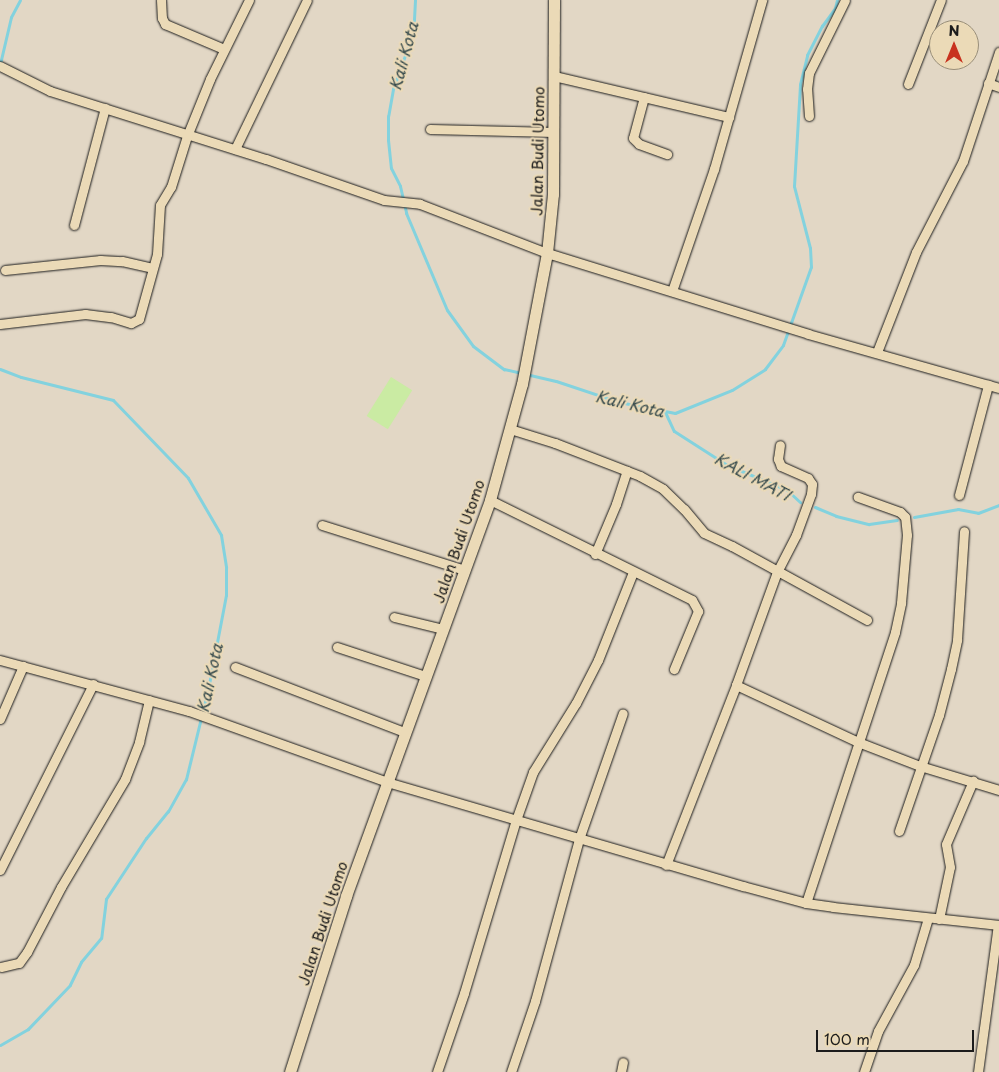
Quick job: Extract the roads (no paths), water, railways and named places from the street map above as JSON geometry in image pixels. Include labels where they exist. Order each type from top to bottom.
[{"type":"street","points":[[161,0],[162,18],[165,24],[224,49]]},
{"type":"street","points":[[0,324],[85,314],[111,317],[131,324],[139,318],[159,240],[160,205],[171,187],[187,136],[224,49],[249,0]]},
{"type":"street","points":[[235,149],[307,0]]},
{"type":"street","name":"Jalan Budi Utomo","points":[[290,1072],[346,896],[404,732],[466,570],[490,500],[522,384],[547,253],[553,194],[554,0]]},
{"type":"street","points":[[672,291],[714,169],[762,0]]},
{"type":"street","points":[[809,116],[807,88],[809,73],[845,0]]},
{"type":"street","points":[[908,84],[941,0]]},
{"type":"street","points":[[877,352],[916,252],[963,161],[999,52]]},
{"type":"street","points":[[0,66],[50,91],[187,136],[235,149],[393,203],[414,203],[547,253],[808,334],[999,388]]},
{"type":"street","points":[[554,76],[729,117]]},
{"type":"street","points":[[988,84],[999,87]]},
{"type":"street","points":[[644,97],[633,138],[639,144],[668,154]]},
{"type":"street","points":[[74,225],[105,108]]},
{"type":"street","points":[[430,129],[554,132]]},
{"type":"street","points":[[4,270],[100,260],[122,261],[152,268]]},
{"type":"street","points":[[959,495],[988,385]]},
{"type":"street","points":[[510,429],[627,471],[663,489],[684,508],[696,526],[704,533],[867,620]]},
{"type":"street","points":[[666,865],[736,685],[777,572],[796,535],[813,486],[808,478],[780,466],[778,459],[780,445]]},
{"type":"street","points":[[595,554],[616,504],[627,471]]},
{"type":"street","points":[[806,903],[895,632],[901,603],[907,522],[900,512],[858,497]]},
{"type":"street","points":[[490,500],[595,554],[692,600],[698,611],[674,669]]},
{"type":"street","points":[[322,525],[466,570]]},
{"type":"street","points":[[899,831],[939,715],[957,640],[964,531]]},
{"type":"street","points":[[437,1072],[464,993],[516,820],[534,772],[576,703],[598,660],[633,572]]},
{"type":"street","points":[[394,617],[443,629]]},
{"type":"street","points":[[337,647],[425,676]]},
{"type":"street","points":[[0,660],[189,711],[387,782],[666,865],[806,903],[999,925],[978,1072]]},
{"type":"street","points":[[0,719],[23,666]]},
{"type":"street","points":[[235,667],[404,732]]},
{"type":"street","points":[[0,870],[93,684]]},
{"type":"street","points":[[736,685],[858,742],[920,766],[999,790]]},
{"type":"street","points":[[1,967],[19,963],[27,952],[62,887],[125,779],[139,742],[149,700]]},
{"type":"street","points":[[512,1072],[535,1001],[579,839],[623,713]]},
{"type":"street","points":[[939,919],[950,867],[946,844],[973,781]]},
{"type":"street","points":[[864,1072],[878,1031],[914,966],[928,918]]},
{"type":"street","points":[[621,1072],[624,1062]]},
{"type":"waterway","name":"Kali Kota","points":[[0,64],[11,17],[20,0]]},
{"type":"waterway","name":"Kali Kota","points":[[415,0],[413,33],[393,89],[388,116],[388,140],[391,168],[400,186],[406,213],[447,310],[473,346],[504,369],[556,381],[619,402],[675,413],[732,390],[765,369],[783,345],[811,267],[810,248],[794,186],[800,84],[807,55],[822,26],[835,8],[837,0]]},
{"type":"waterway","name":"Kali Kota","points":[[0,369],[21,377],[113,400],[188,478],[221,535],[226,568],[226,595],[208,689],[186,779],[168,811],[146,838],[106,899],[101,938],[81,962],[70,985],[28,1029],[0,1045]]},
{"type":"waterway","name":"KALI MATI","points":[[665,412],[674,431],[727,465],[787,490],[800,502]]},
{"type":"waterway","name":"KALI MATI","points":[[914,517],[958,509],[978,513],[999,505]]},
{"type":"waterway","name":"KALI MATI","points":[[815,507],[836,516],[869,524],[897,520]]}]
